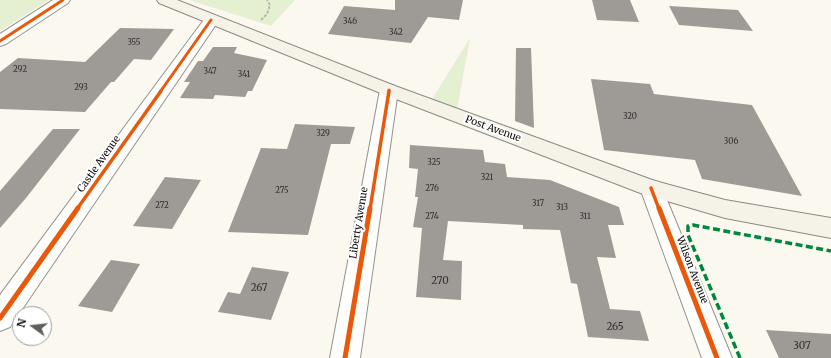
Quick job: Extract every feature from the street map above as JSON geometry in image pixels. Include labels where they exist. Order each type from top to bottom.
[{"type":"main road","name":"Post Avenue","points":[[165,0],[211,20],[389,90],[651,188],[725,209],[831,228]]},
{"type":"street","points":[[0,41],[62,0]]},
{"type":"street","name":"Castle Avenue","points":[[0,318],[211,20]]},
{"type":"street","name":"Liberty Avenue","points":[[345,358],[389,90]]},
{"type":"street","name":"Wilson Avenue","points":[[651,188],[717,358]]},
{"type":"path","points":[[257,25],[267,14],[270,5],[268,0]]},
{"type":"green space","points":[[0,0],[49,0],[0,31]]},
{"type":"green space","points":[[189,0],[295,0],[271,26]]},
{"type":"green space","points":[[470,38],[456,115],[429,104]]},
{"type":"building","points":[[395,0],[463,0],[459,20],[428,17],[411,43],[328,34],[344,6],[395,10]]},
{"type":"building","points":[[592,0],[630,0],[639,22],[597,20]]},
{"type":"building","points":[[669,6],[738,10],[753,31],[679,25]]},
{"type":"building","points":[[120,28],[174,29],[151,60],[134,59],[114,82],[111,82],[85,112],[0,109],[0,72],[18,58],[85,62]]},
{"type":"building","points":[[213,47],[237,47],[234,53],[267,60],[252,91],[248,91],[245,97],[215,95],[213,99],[180,98],[190,82],[184,82],[198,61],[203,61]]},
{"type":"building","points":[[516,48],[531,48],[534,128],[515,121]]},
{"type":"building","points":[[591,79],[650,84],[654,94],[752,105],[802,196],[702,179],[695,160],[604,150]]},
{"type":"building","points":[[295,124],[355,127],[350,144],[331,144],[308,235],[228,232],[261,148],[287,149]]},
{"type":"building","points":[[53,129],[80,129],[26,198],[0,228],[0,191]]},
{"type":"building","points":[[410,145],[483,150],[485,162],[505,164],[507,177],[550,180],[619,207],[624,225],[608,225],[616,258],[597,257],[610,309],[640,311],[649,341],[588,337],[577,284],[571,283],[560,230],[523,229],[523,225],[448,221],[443,260],[462,261],[461,300],[416,297],[422,228],[413,227],[418,197],[415,197],[418,169],[409,168]]},
{"type":"building","points":[[165,177],[201,180],[172,229],[133,226]]},
{"type":"building","points":[[111,260],[140,264],[112,312],[78,306]]},
{"type":"building","points":[[252,267],[289,272],[271,320],[218,312],[228,292],[240,294]]},
{"type":"building","points":[[766,330],[831,334],[831,358],[779,358]]},
{"type":"marked path","points":[[740,358],[688,235],[688,226],[693,225],[831,251]]},
{"type":"cycle path","points":[[0,41],[63,0]]},
{"type":"cycle path","points":[[0,318],[211,20]]},
{"type":"cycle path","points":[[345,358],[389,90]]},
{"type":"cycle path","points":[[651,188],[717,358]]}]
